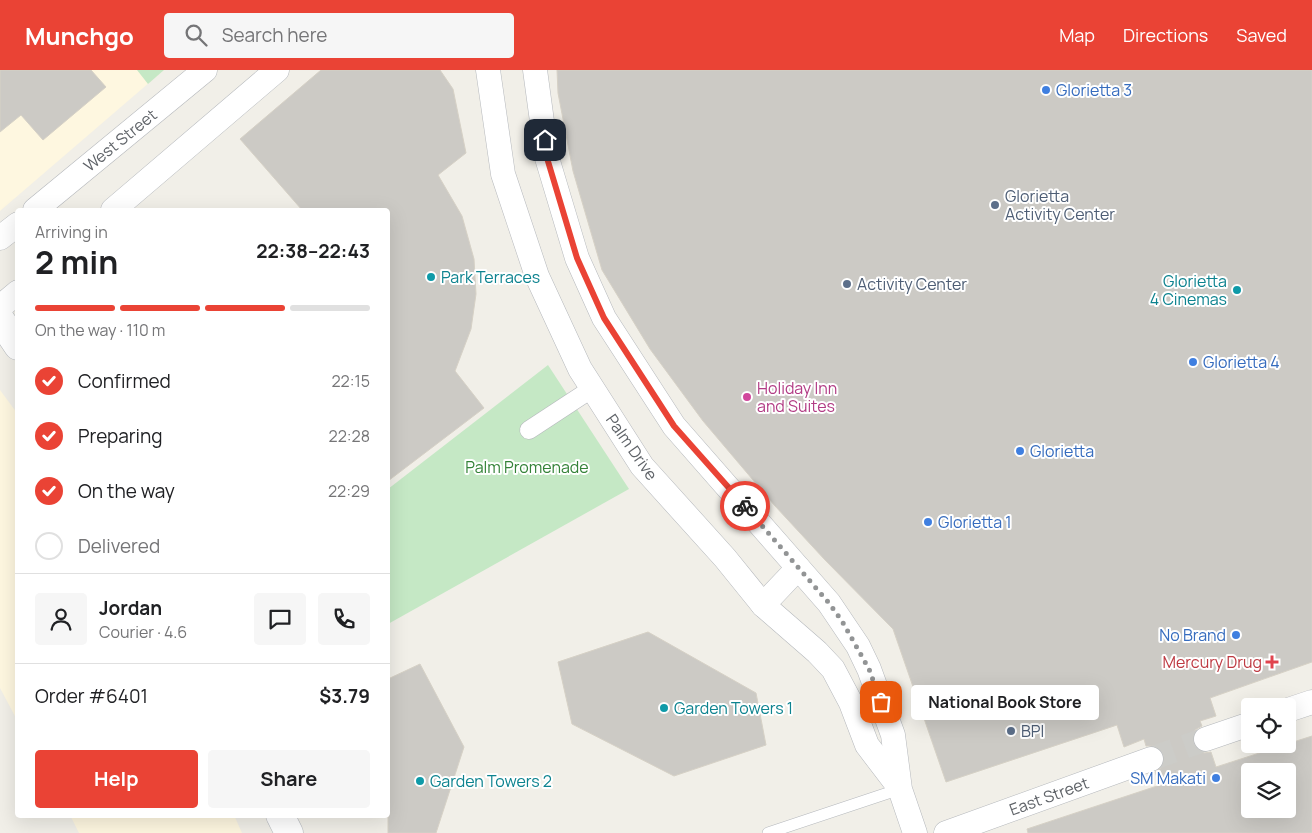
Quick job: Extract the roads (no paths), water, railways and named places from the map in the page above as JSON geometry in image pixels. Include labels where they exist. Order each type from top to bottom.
[{"type":"main road","points":[[0,319],[15,342]]},
{"type":"main road","points":[[281,818],[288,833]]},
{"type":"street","name":"West Street","points":[[36,208],[205,70]]},
{"type":"street","points":[[115,208],[276,70]]},
{"type":"street","name":"Palm Drive","points":[[488,70],[503,174],[536,276],[580,369],[642,466],[763,605],[817,652],[833,669],[851,702],[867,745],[900,789]]},
{"type":"street","name":"Palm Drive","points":[[535,70],[547,158],[577,258],[604,318],[674,426],[842,621],[869,669],[893,735],[900,789],[915,833]]},
{"type":"street","points":[[0,238],[15,226]]},
{"type":"street","points":[[0,307],[15,294]]},
{"type":"street","points":[[529,430],[593,388]]},
{"type":"street","points":[[763,605],[798,568]]},
{"type":"street","points":[[1296,707],[1312,702]]},
{"type":"street","points":[[1206,739],[1241,727]]},
{"type":"street","name":"East Street","points":[[946,833],[1151,759]]},
{"type":"lane","points":[[768,833],[900,789]]},
{"type":"tunnel","points":[[1151,759],[1206,739]]},
{"type":"place","name":"Glorietta 3","points":[[1046,90]]},
{"type":"place","name":"Glorietta Activity Center","points":[[995,205]]},
{"type":"place","name":"Park Terraces","points":[[431,277]]},
{"type":"place","name":"Activity Center","points":[[847,284]]},
{"type":"place","name":"Glorietta 4 Cinemas","points":[[1237,290]]},
{"type":"place","name":"Glorietta 4","points":[[1193,362]]},
{"type":"place","name":"Holiday Inn and Suites","points":[[747,397]]},
{"type":"place","name":"Glorietta","points":[[1020,451]]},
{"type":"place","name":"Glorietta 1","points":[[928,522]]},
{"type":"place","name":"No Brand","points":[[1236,635]]},
{"type":"place","name":"Mercury Drug","points":[[1272,662]]},
{"type":"place","name":"National Book Store","points":[[881,702]]},
{"type":"place","name":"Garden Towers 1","points":[[664,708]]},
{"type":"place","name":"BPI","points":[[1011,731]]},
{"type":"place","name":"SM Makati","points":[[1216,778]]},
{"type":"place","name":"Garden Towers 2","points":[[420,781]]},
{"type":"park label","name":"Palm Promenade","points":[[527,467]]}]
